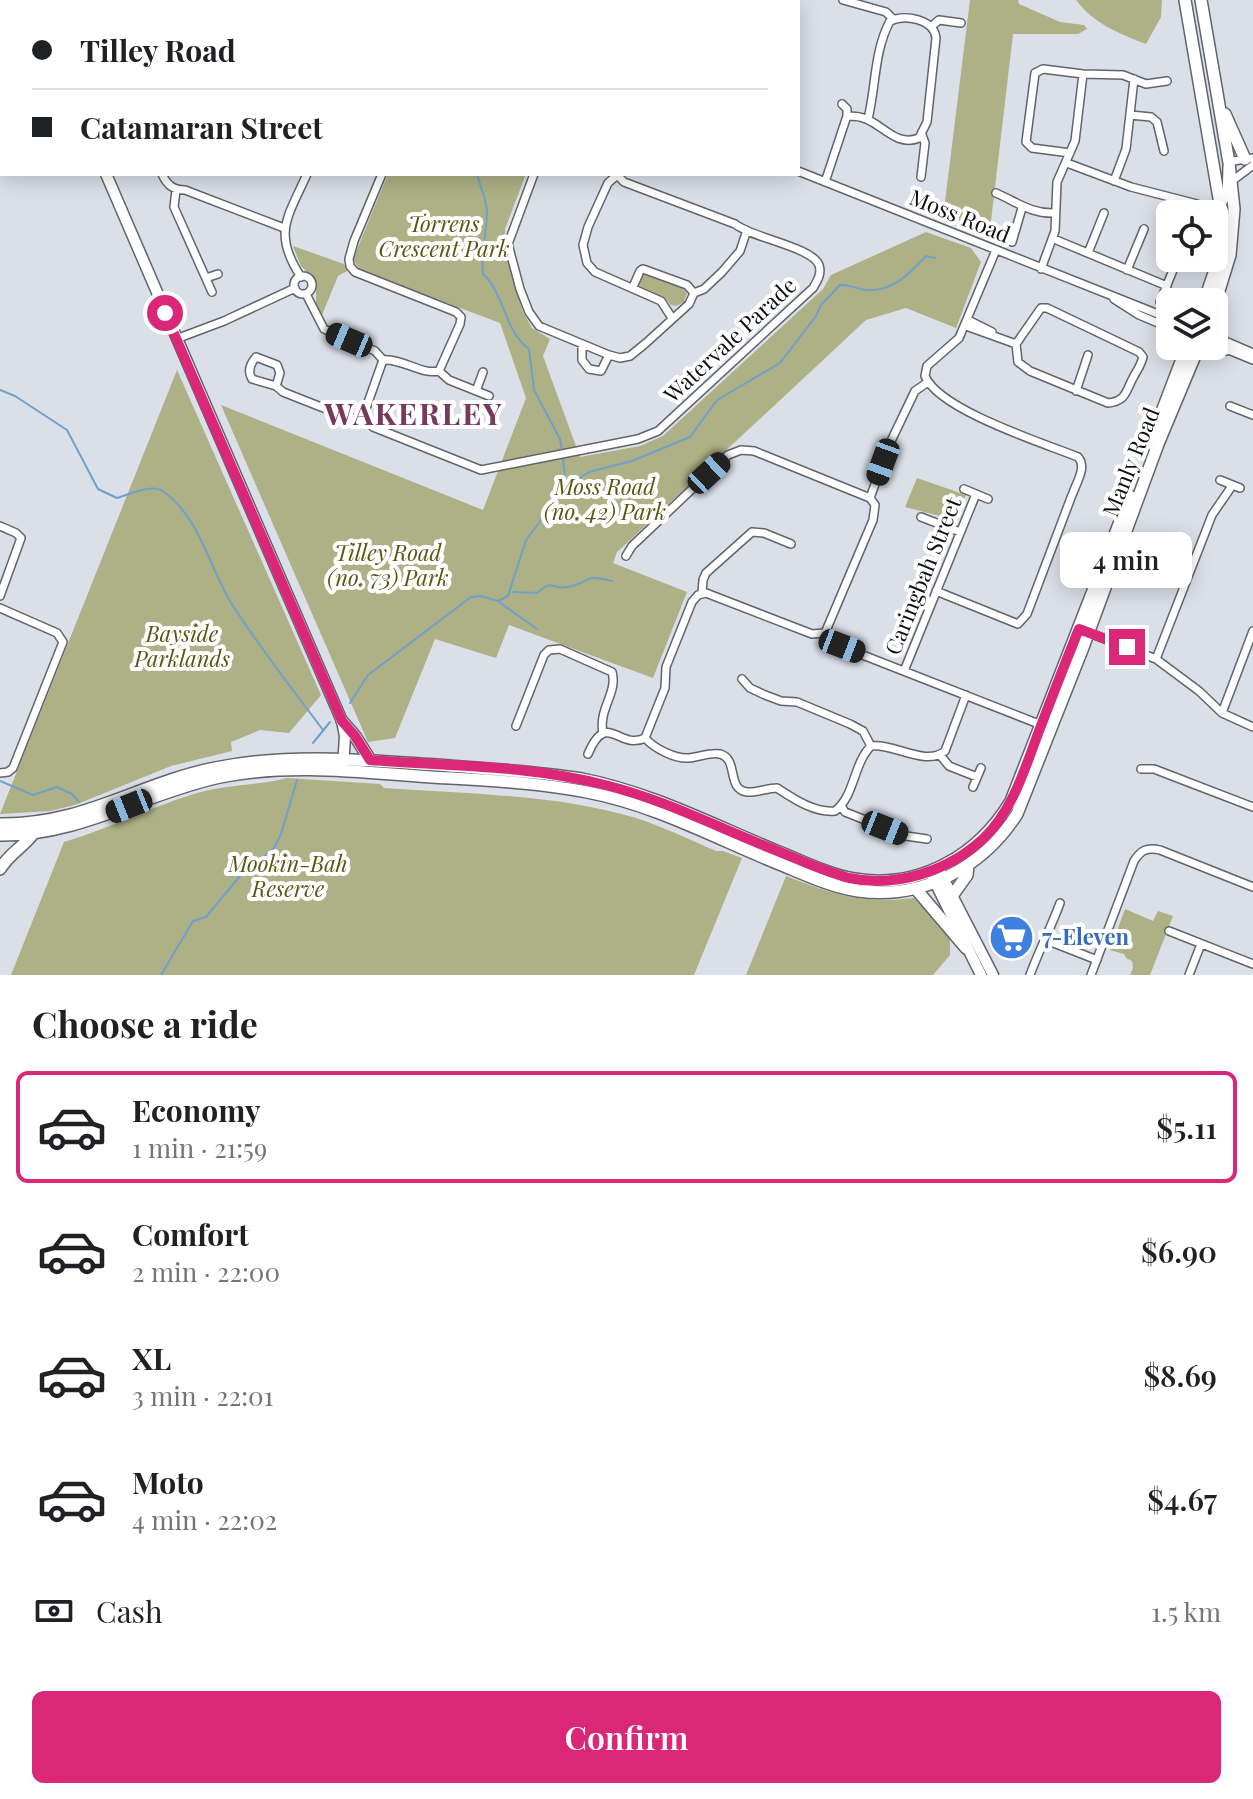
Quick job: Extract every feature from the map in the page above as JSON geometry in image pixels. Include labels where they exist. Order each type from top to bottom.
[{"type":"main road","points":[[1185,0],[1220,200]]},
{"type":"main road","points":[[1201,0],[1232,181],[1232,239],[1227,267],[1218,288]]},
{"type":"main road","points":[[1220,107],[1250,161]]},
{"type":"main road","points":[[107,176],[342,721],[344,764]]},
{"type":"main road","points":[[1179,360],[1180,366]]},
{"type":"main road","name":"Manly Road","points":[[1084,631],[1180,366],[1185,360]]},
{"type":"main road","name":"Manly Road","points":[[937,875],[968,865],[996,842],[1017,814],[1046,728],[1190,360]]},
{"type":"main road","points":[[342,721],[370,760]]},
{"type":"main road","name":"Manly Road","points":[[344,764],[594,793],[650,809],[833,885],[871,892],[915,888],[970,849],[1000,819],[1046,728]]},
{"type":"main road","points":[[0,824],[72,816],[169,781],[213,769],[269,760],[344,764]]},
{"type":"main road","points":[[0,835],[33,834],[73,827],[171,791],[222,777],[370,760],[532,772],[585,780],[671,806],[841,876],[885,880],[937,875]]},
{"type":"main road","points":[[0,869],[10,854],[33,834]]},
{"type":"main road","points":[[952,896],[967,875],[968,865]]},
{"type":"main road","points":[[937,875],[952,896],[993,975]]},
{"type":"main road","points":[[937,875],[966,948],[981,975]]},
{"type":"main road","points":[[915,888],[966,948]]},
{"type":"street","points":[[843,0],[886,12],[893,19]]},
{"type":"street","points":[[868,119],[875,92],[877,57],[888,25],[893,19],[902,18],[932,26]]},
{"type":"street","points":[[932,26],[939,20],[961,23]]},
{"type":"street","points":[[921,177],[925,143],[922,135],[931,97],[936,38],[932,26]]},
{"type":"street","points":[[1070,153],[1028,146],[1026,137],[1035,73],[1043,69],[1123,75],[1146,84],[1167,81]]},
{"type":"street","points":[[1041,269],[1054,239],[1057,182],[1075,141],[1083,74]]},
{"type":"street","points":[[1114,181],[1126,149],[1134,79]]},
{"type":"street","points":[[825,182],[847,116],[847,109],[842,104]]},
{"type":"street","points":[[1130,115],[1151,117],[1157,122],[1164,151]]},
{"type":"street","points":[[847,116],[868,119],[900,139],[913,140],[922,135]]},
{"type":"street","points":[[1224,200],[1224,173],[1229,163],[1250,161]]},
{"type":"street","points":[[1232,181],[1250,161]]},
{"type":"street","points":[[1067,163],[1114,181],[1183,200]]},
{"type":"street","name":"Moss Road","points":[[800,172],[1156,315]]},
{"type":"street","points":[[163,176],[176,190],[185,190],[284,228]]},
{"type":"street","points":[[301,277],[284,244],[284,228],[306,176]]},
{"type":"street","points":[[381,176],[354,241],[350,266],[355,272],[456,312],[461,317],[439,371]]},
{"type":"street","points":[[533,176],[508,244],[529,312],[539,326],[620,358],[630,356],[689,304],[694,293],[704,289],[740,251],[746,233]]},
{"type":"street","points":[[615,176],[602,194],[583,245],[587,263],[595,272],[661,301],[672,318]]},
{"type":"street","name":"Watervale Parade","points":[[365,418],[373,427],[481,470],[638,439],[658,431],[813,288],[820,276],[820,266],[815,259],[746,233],[735,224],[646,191],[618,176]]},
{"type":"street","points":[[176,190],[174,207],[212,292]]},
{"type":"street","points":[[996,193],[1015,201],[1022,208],[1041,214],[1055,213]]},
{"type":"street","points":[[1012,242],[1022,208]]},
{"type":"street","points":[[1088,253],[1104,213]]},
{"type":"street","points":[[1127,270],[1144,229]]},
{"type":"street","points":[[1054,239],[1167,286],[1172,272]]},
{"type":"street","points":[[936,591],[1018,624],[1027,614],[1082,469],[1078,457],[965,411],[928,382],[925,376],[927,366],[959,338],[996,250]]},
{"type":"street","points":[[633,287],[643,269],[687,285],[694,293]]},
{"type":"street","points":[[206,278],[218,274]]},
{"type":"street","points":[[301,277],[311,282],[306,294],[299,293],[295,288],[296,280],[301,277]]},
{"type":"street","points":[[176,339],[295,288]]},
{"type":"street","points":[[306,294],[324,329],[375,351],[383,360]]},
{"type":"street","points":[[1047,308],[1131,347],[1143,357],[1125,397],[1117,402],[1108,403],[1076,391],[1024,368],[1015,354],[1016,344],[1037,311],[1047,308]]},
{"type":"street","points":[[967,323],[992,331],[996,336],[1016,344]]},
{"type":"street","points":[[1228,344],[1253,353]]},
{"type":"street","points":[[582,345],[582,360],[589,369],[601,371],[609,355]]},
{"type":"street","points":[[1228,349],[1253,360]]},
{"type":"street","points":[[1076,391],[1088,355]]},
{"type":"street","points":[[276,386],[280,373],[277,365],[256,357],[250,363],[252,379],[276,386],[283,392],[349,418],[365,418],[383,360]]},
{"type":"street","points":[[383,360],[395,359],[432,372],[439,371]]},
{"type":"street","points":[[439,371],[449,380],[489,396]]},
{"type":"street","points":[[476,391],[483,372]]},
{"type":"street","points":[[892,439],[915,391],[928,382]]},
{"type":"street","points":[[1230,406],[1253,415]]},
{"type":"street","points":[[626,556],[632,546],[735,451],[754,451],[872,502]]},
{"type":"street","points":[[825,633],[873,520],[872,502],[886,454]]},
{"type":"street","points":[[1156,659],[1212,515],[1236,487],[1220,480]]},
{"type":"street","name":"Caringbah Street","points":[[964,489],[988,499]]},
{"type":"street","name":"Caringbah Street","points":[[904,671],[976,494]]},
{"type":"street","points":[[921,517],[960,532]]},
{"type":"street","points":[[0,526],[21,538],[0,596]]},
{"type":"street","points":[[645,738],[665,688],[666,667],[692,602],[702,593],[706,573],[752,532],[764,533],[791,544]]},
{"type":"street","points":[[702,593],[812,634],[825,633]]},
{"type":"street","points":[[0,608],[57,633],[63,642],[13,768],[0,773]]},
{"type":"street","points":[[1084,631],[1156,659],[1199,691],[1222,713],[1253,727]]},
{"type":"street","points":[[1222,713],[1251,645],[1253,631]]},
{"type":"street","points":[[825,633],[832,643],[1046,728]]},
{"type":"street","points":[[516,726],[544,655],[549,650],[560,649],[612,672],[614,682],[601,721],[603,733]]},
{"type":"street","points":[[742,679],[750,688],[765,695],[781,701],[797,702],[850,724],[863,731],[871,746]]},
{"type":"street","points":[[645,738],[656,748],[679,757],[724,755],[741,790],[752,792],[777,788],[792,799],[824,812],[835,811],[841,806],[861,759],[871,746],[881,745],[931,757],[945,751],[966,695]]},
{"type":"street","points":[[588,754],[595,739],[603,733],[634,741],[645,738]]},
{"type":"street","points":[[940,755],[949,766],[977,777]]},
{"type":"street","points":[[973,787],[981,768]]},
{"type":"street","points":[[1141,769],[1154,769],[1253,807]]},
{"type":"street","points":[[841,806],[845,812],[906,836],[927,839]]},
{"type":"street","points":[[1091,975],[1134,861],[1147,849],[1160,850],[1253,887]]},
{"type":"street","points":[[1030,975],[1060,903]]},
{"type":"street","points":[[1169,931],[1253,964]]},
{"type":"street","points":[[1046,940],[1097,960]]},
{"type":"street","points":[[1189,975],[1201,944]]},
{"type":"green space","points":[[970,0],[1018,0],[1019,4],[1060,22],[1084,25],[1087,29],[1078,34],[1013,34],[989,238],[943,218]]},
{"type":"green space","points":[[1076,0],[1162,0],[1161,17],[1146,44],[1099,22]]},
{"type":"green space","points":[[387,176],[525,176],[505,229],[506,255],[523,312],[532,328],[550,339],[543,356],[580,457],[640,446],[663,436],[823,289],[831,275],[926,232],[971,248],[981,262],[956,328],[906,308],[866,320],[617,552],[613,563],[687,592],[653,678],[509,625],[496,658],[435,639],[395,738],[368,742],[221,405],[483,510],[526,398],[500,323],[360,270],[353,259]]},
{"type":"green space","points":[[293,246],[344,264],[347,271],[338,276],[322,315],[316,304],[314,279],[301,266]]},
{"type":"green space","points":[[648,274],[682,287],[687,293],[684,302],[671,305],[664,297],[641,287],[643,275]]},
{"type":"green space","name":"Bayside Parklands","points":[[177,370],[321,695],[289,733],[260,730],[231,742],[232,751],[171,766],[75,805],[50,811],[0,814]]},
{"type":"green space","points":[[917,478],[966,495],[956,518],[905,507]]},
{"type":"green space","name":"Mookin-Bah Reserve","points":[[287,778],[575,804],[636,818],[716,851],[742,858],[694,975],[11,975],[64,842],[194,794]]},
{"type":"green space","points":[[786,876],[863,899],[914,898],[950,934],[950,955],[933,975],[746,975]]},
{"type":"green space","points":[[1125,909],[1153,921],[1158,911],[1173,916],[1150,975],[1130,975],[1132,961],[1124,954],[1110,950]]},
{"type":"waterway","points":[[478,176],[487,208],[483,274],[496,292],[514,332],[529,349],[534,390],[560,439],[562,452]]},
{"type":"waterway","points":[[350,703],[368,675],[471,597],[481,596],[498,601],[508,596],[526,540],[566,487],[589,472],[632,461],[690,437],[717,400],[780,363],[821,305],[840,285],[866,290],[884,288],[907,275],[926,256],[935,258]]},
{"type":"waterway","points":[[0,390],[15,396],[67,430],[98,489],[117,498],[154,489],[164,492],[176,502],[195,528],[230,601],[323,730]]},
{"type":"waterway","points":[[563,458],[566,487]]},
{"type":"waterway","points":[[513,592],[537,593],[550,585],[562,588],[591,578],[612,581]]},
{"type":"waterway","points":[[499,602],[537,629]]},
{"type":"waterway","points":[[313,743],[330,722]]},
{"type":"waterway","points":[[161,975],[193,921],[206,917],[240,876],[274,848],[297,780]]},
{"type":"waterway","points":[[0,781],[33,795],[57,787],[72,794],[79,802]]},
{"type":"place","name":"7-Eleven","points":[[1011,937]]},
{"type":"district","name":"WAKERLEY","points":[[414,415]]},
{"type":"route","points":[[165,313],[342,721],[370,760],[532,772],[585,780],[671,806],[829,872],[853,879],[897,879],[921,875],[952,862],[983,839],[1000,819],[1015,792],[1079,629],[1127,647]]},
{"type":"park label","name":"Torrens Crescent Park","points":[[444,236]]},
{"type":"park label","name":"Moss Road (no. 42) Park","points":[[605,500]]},
{"type":"park label","name":"Tilley Road (no. 73) Park","points":[[388,566]]}]
